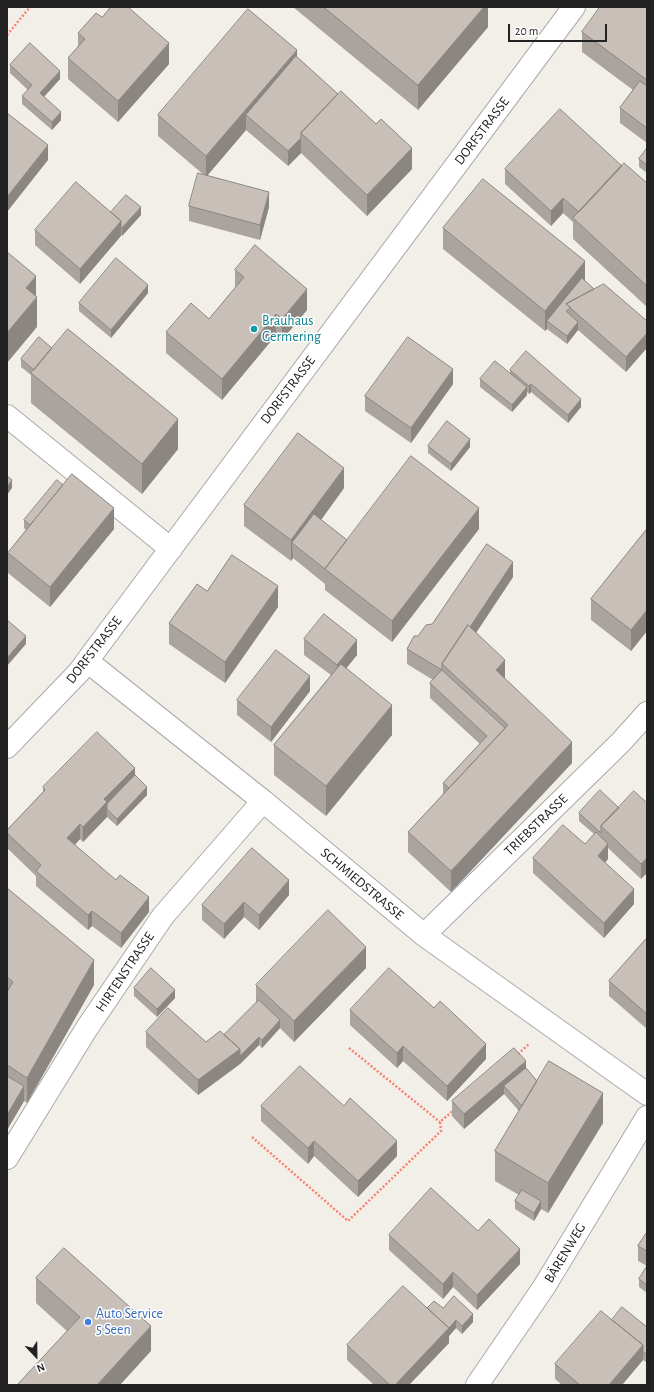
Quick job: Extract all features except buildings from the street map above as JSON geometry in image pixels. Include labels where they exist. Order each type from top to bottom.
[{"type":"street","name":"DORFSTRASSE","points":[[7,746],[79,672],[574,7]]},
{"type":"street","points":[[7,416],[171,548]]},
{"type":"street","name":"SCHMIEDSTRASSE","points":[[87,661],[263,801],[424,935],[647,1094]]},
{"type":"street","name":"TRIEBSTRASSE","points":[[424,935],[616,747],[647,713]]},
{"type":"street","name":"HIRTENSTRASSE","points":[[7,1158],[87,1028],[163,916],[263,801]]},
{"type":"street","name":"BÄRENWEG","points":[[477,1385],[544,1287],[647,1117]]},
{"type":"path","points":[[7,35],[30,7]]},
{"type":"path","points":[[516,1056],[550,1026]]},
{"type":"path","points":[[252,1137],[348,1221],[441,1131],[440,1122],[349,1048]]},
{"type":"path","points":[[440,1122],[457,1107]]},
{"type":"place","name":"Brauhaus Germering","points":[[254,329]]},
{"type":"place","name":"Auto Service 5 Seen","points":[[88,1322]]}]
